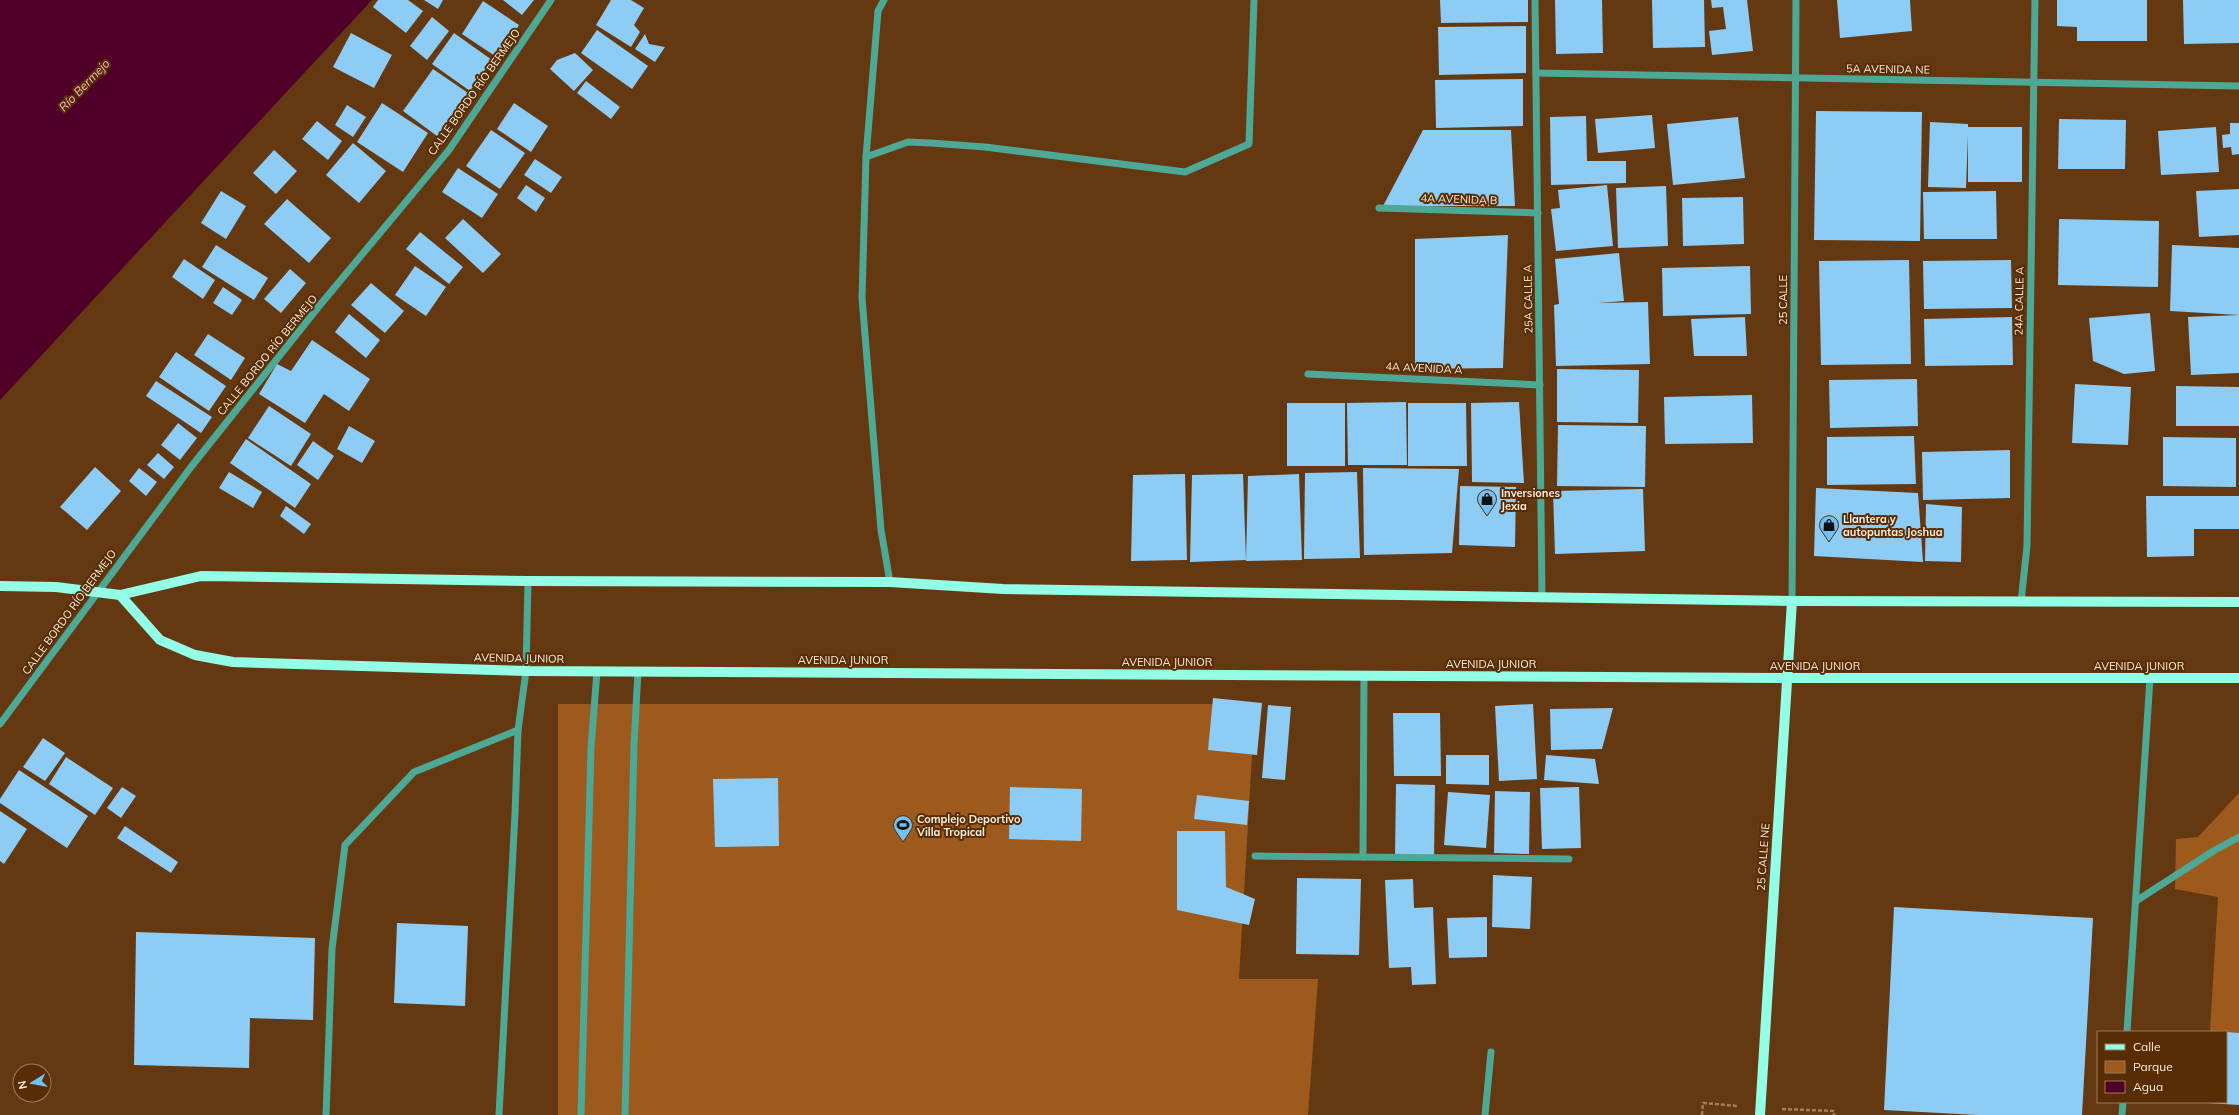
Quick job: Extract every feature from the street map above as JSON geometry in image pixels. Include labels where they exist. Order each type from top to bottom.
[{"type":"main road","points":[[0,586],[56,587],[120,594],[201,576],[528,581],[890,582],[1003,589],[1792,601],[2239,602]]},
{"type":"main road","name":"AVENIDA JUNIOR","points":[[120,594],[160,640],[195,655],[233,662],[526,671],[1786,678],[2239,678]]},
{"type":"main road","name":"25 CALLE NE","points":[[1760,1115],[1786,678],[1792,601]]},
{"type":"street","name":"CALLE BORDO RÍO BERMEJO","points":[[0,724],[191,467],[320,305],[449,150],[551,0]]},
{"type":"street","points":[[884,0],[878,11],[866,157],[862,298],[881,530],[890,582]]},
{"type":"street","points":[[866,157],[908,142],[931,143],[985,147],[1185,172],[1249,144],[1254,0]]},
{"type":"street","name":"25A CALLE A","points":[[1535,0],[1542,597]]},
{"type":"street","name":"25 CALLE","points":[[1792,601],[1796,0]]},
{"type":"street","name":"24A CALLE A","points":[[2021,602],[2027,546],[2035,0]]},
{"type":"street","name":"5A AVENIDA NE","points":[[1536,73],[2239,86]]},
{"type":"street","name":"4A AVENIDA B","points":[[1379,208],[1538,213]]},
{"type":"street","name":"4A AVENIDA A","points":[[1308,374],[1540,385]]},
{"type":"street","points":[[499,1115],[518,730],[526,671],[528,581]]},
{"type":"street","points":[[581,1115],[591,748],[597,671]]},
{"type":"street","points":[[625,1115],[634,745],[638,671]]},
{"type":"street","points":[[1363,857],[1364,675]]},
{"type":"street","points":[[2127,1031],[2150,678]]},
{"type":"street","points":[[326,1115],[332,949],[345,845],[414,772],[518,730]]},
{"type":"street","points":[[2136,901],[2215,850],[2239,837]]},
{"type":"street","points":[[1255,856],[1569,859]]},
{"type":"street","points":[[1485,1115],[1491,1052]]},
{"type":"street","points":[[2122,1115],[2123,1103]]},
{"type":"path","points":[[1702,1115],[1703,1102]]},
{"type":"green space","name":"Complejo Deportivo Villa Tropical","points":[[558,704],[1255,704],[1239,979],[1318,979],[1308,1115],[558,1115]]},
{"type":"green space","points":[[2239,793],[2239,1060],[2227,1034],[2227,1031],[2210,1031],[2218,897],[2175,889],[2176,839],[2198,837]]},
{"type":"water","name":"Río Bermejo","points":[[0,0],[372,0],[0,400]]},
{"type":"building","points":[[378,0],[408,0],[423,11],[406,33],[373,7]]},
{"type":"building","points":[[424,0],[443,0],[438,9]]},
{"type":"building","points":[[503,0],[534,0],[522,15]]},
{"type":"building","points":[[611,0],[631,0],[644,8],[634,25],[640,32],[631,47],[596,25]]},
{"type":"building","points":[[1440,0],[1528,0],[1528,22],[1441,23]]},
{"type":"building","points":[[1555,0],[1602,0],[1603,53],[1556,54]]},
{"type":"building","points":[[1652,0],[1704,0],[1705,47],[1653,48]]},
{"type":"building","points":[[1711,0],[1747,0],[1753,51],[1712,55],[1709,31],[1726,29],[1723,7],[1712,8]]},
{"type":"building","points":[[1837,0],[1910,0],[1912,31],[1840,38]]},
{"type":"building","points":[[2057,0],[2147,0],[2147,41],[2077,41],[2077,27],[2057,26]]},
{"type":"building","points":[[2183,0],[2239,0],[2239,43],[2184,44]]},
{"type":"building","points":[[483,1],[519,25],[498,58],[462,34]]},
{"type":"building","points":[[432,17],[449,31],[427,60],[410,46]]},
{"type":"building","points":[[1526,26],[1526,73],[1439,75],[1438,27]]},
{"type":"building","points":[[597,30],[648,66],[632,89],[581,53]]},
{"type":"building","points":[[351,33],[392,55],[374,88],[333,67]]},
{"type":"building","points":[[454,33],[492,60],[470,91],[432,64]]},
{"type":"building","points":[[645,34],[649,44],[665,47],[655,62],[635,49]]},
{"type":"building","points":[[575,53],[593,70],[574,91],[550,69],[557,60]]},
{"type":"building","points":[[433,69],[468,93],[437,136],[403,111]]},
{"type":"building","points":[[1523,79],[1523,126],[1436,128],[1435,80]]},
{"type":"building","points":[[586,81],[620,107],[611,119],[577,93]]},
{"type":"building","points":[[382,103],[428,133],[403,172],[357,142]]},
{"type":"building","points":[[514,103],[548,126],[531,152],[497,129]]},
{"type":"building","points":[[347,105],[366,117],[353,137],[335,125]]},
{"type":"building","points":[[1816,111],[1922,112],[1920,241],[1814,240]]},
{"type":"building","points":[[1652,115],[1655,148],[1598,153],[1595,119]]},
{"type":"building","points":[[1586,116],[1587,161],[1626,161],[1626,183],[1551,185],[1550,117]]},
{"type":"building","points":[[1738,117],[1745,178],[1673,185],[1667,124]]},
{"type":"building","points":[[2059,119],[2126,120],[2125,169],[2058,169]]},
{"type":"building","points":[[317,121],[342,141],[328,160],[302,139]]},
{"type":"building","points":[[1930,122],[1968,124],[1968,127],[2022,127],[2022,182],[1968,182],[1968,135],[1966,188],[1928,187]]},
{"type":"building","points":[[2230,123],[2239,123],[2239,154],[2232,155],[2231,147],[2223,148],[2222,135],[2230,134]]},
{"type":"building","points":[[2216,127],[2219,172],[2161,175],[2158,131]]},
{"type":"building","points":[[491,130],[525,153],[500,189],[466,166]]},
{"type":"building","points":[[1423,130],[1511,130],[1515,206],[1383,206]]},
{"type":"building","points":[[353,143],[386,171],[359,203],[326,175]]},
{"type":"building","points":[[274,150],[297,171],[276,194],[253,173]]},
{"type":"building","points":[[535,159],[562,177],[551,193],[524,175]]},
{"type":"building","points":[[458,168],[498,194],[482,218],[442,192]]},
{"type":"building","points":[[526,185],[545,198],[536,212],[517,198]]},
{"type":"building","points":[[1607,185],[1613,246],[1556,251],[1551,209],[1560,208],[1558,190]]},
{"type":"building","points":[[1666,186],[1668,246],[1618,248],[1616,188]]},
{"type":"building","points":[[2239,189],[2239,235],[2199,237],[2196,191]]},
{"type":"building","points":[[221,191],[246,206],[226,239],[201,223]]},
{"type":"building","points":[[1996,191],[1997,239],[1924,239],[1923,192]]},
{"type":"building","points":[[1743,197],[1744,244],[1683,246],[1682,198]]},
{"type":"building","points":[[287,199],[331,238],[309,263],[264,224]]},
{"type":"building","points":[[463,219],[501,254],[483,273],[445,238]]},
{"type":"building","points":[[2059,219],[2159,221],[2158,287],[2058,285]]},
{"type":"building","points":[[420,232],[463,267],[449,284],[406,249]]},
{"type":"building","points":[[1508,235],[1503,368],[1415,369],[1415,239]]},
{"type":"building","points":[[216,245],[268,278],[254,300],[202,267]]},
{"type":"building","points":[[2172,245],[2239,248],[2239,315],[2170,311]]},
{"type":"building","points":[[1619,253],[1624,301],[1598,303],[1648,302],[1650,364],[1556,366],[1554,305],[1559,304],[1555,259]]},
{"type":"building","points":[[184,259],[215,280],[203,299],[172,277]]},
{"type":"building","points":[[1909,260],[1911,364],[1821,365],[1819,261]]},
{"type":"building","points":[[2011,260],[2012,308],[1924,309],[1923,261]]},
{"type":"building","points":[[415,266],[446,287],[426,316],[395,295]]},
{"type":"building","points":[[1750,266],[1751,314],[1663,316],[1662,268]]},
{"type":"building","points":[[290,269],[306,283],[281,313],[264,299]]},
{"type":"building","points":[[371,283],[404,311],[385,333],[351,305]]},
{"type":"building","points":[[223,287],[242,300],[232,315],[213,303]]},
{"type":"building","points":[[2150,313],[2155,371],[2124,374],[2093,361],[2089,318]]},
{"type":"building","points":[[349,314],[380,340],[366,358],[335,332]]},
{"type":"building","points":[[2239,315],[2239,373],[2191,375],[2188,317]]},
{"type":"building","points":[[1745,317],[1747,356],[1694,356],[1691,319]]},
{"type":"building","points":[[2012,317],[2013,365],[1925,366],[1924,319]]},
{"type":"building","points":[[208,334],[245,358],[231,380],[194,355]]},
{"type":"building","points":[[312,340],[370,379],[349,411],[324,394],[305,423],[259,394],[277,364],[291,371]]},
{"type":"building","points":[[176,352],[226,386],[209,411],[159,377]]},
{"type":"building","points":[[1557,369],[1639,370],[1638,423],[1557,422]]},
{"type":"building","points":[[1917,379],[1918,426],[1830,428],[1829,380]]},
{"type":"building","points":[[156,381],[212,417],[201,433],[146,396]]},
{"type":"building","points":[[2075,384],[2131,387],[2128,445],[2072,443]]},
{"type":"building","points":[[2176,386],[2239,387],[2239,426],[2176,426]]},
{"type":"building","points":[[1752,395],[1753,443],[1665,444],[1664,397]]},
{"type":"building","points":[[1406,402],[1407,465],[1348,465],[1347,403]]},
{"type":"building","points":[[1519,402],[1524,483],[1472,482],[1471,403]]},
{"type":"building","points":[[1287,403],[1345,403],[1345,466],[1287,466]]},
{"type":"building","points":[[1408,403],[1466,403],[1467,466],[1408,466]]},
{"type":"building","points":[[269,406],[311,434],[291,466],[248,438]]},
{"type":"building","points":[[178,423],[197,438],[180,460],[161,445]]},
{"type":"building","points":[[1558,425],[1646,426],[1645,487],[1557,486]]},
{"type":"building","points":[[349,426],[375,441],[362,463],[337,449]]},
{"type":"building","points":[[1914,436],[1916,484],[1827,485],[1827,437]]},
{"type":"building","points":[[2163,437],[2236,438],[2236,487],[2163,486]]},
{"type":"building","points":[[246,439],[311,484],[295,508],[230,463]]},
{"type":"building","points":[[313,441],[334,456],[318,480],[297,465]]},
{"type":"building","points":[[2010,450],[2010,498],[1923,500],[1922,452]]},
{"type":"building","points":[[158,453],[174,467],[164,479],[147,465]]},
{"type":"building","points":[[95,467],[121,491],[87,530],[60,507]]},
{"type":"building","points":[[139,468],[157,482],[146,496],[129,481]]},
{"type":"building","points":[[1363,468],[1459,469],[1452,553],[1364,555]]},
{"type":"building","points":[[229,472],[262,492],[253,508],[219,488]]},
{"type":"building","points":[[1357,472],[1360,558],[1304,559],[1305,473]]},
{"type":"building","points":[[1185,474],[1187,560],[1131,561],[1133,475]]},
{"type":"building","points":[[1243,474],[1246,560],[1190,562],[1192,475]]},
{"type":"building","points":[[1299,474],[1302,560],[1246,561],[1248,476]]},
{"type":"building","name":"Inversiones Jexia","points":[[1460,486],[1516,487],[1515,547],[1459,545]]},
{"type":"building","points":[[1816,488],[1918,493],[1923,562],[1814,556]]},
{"type":"building","points":[[1643,489],[1645,551],[1555,554],[1553,491]]},
{"type":"building","points":[[2146,496],[2239,496],[2239,529],[2194,529],[2194,556],[2147,557]]},
{"type":"building","points":[[1926,504],[1962,507],[1961,562],[1925,561]]},
{"type":"building","points":[[286,506],[311,524],[304,534],[280,516]]},
{"type":"building","points":[[1213,698],[1262,703],[1257,755],[1208,750]]},
{"type":"building","points":[[1533,704],[1537,779],[1499,781],[1495,706]]},
{"type":"building","points":[[1268,705],[1291,707],[1285,780],[1262,778]]},
{"type":"building","points":[[1613,708],[1602,749],[1551,750],[1550,709]]},
{"type":"building","points":[[1393,713],[1440,713],[1441,776],[1394,776]]},
{"type":"building","points":[[43,738],[65,753],[45,781],[23,767]]},
{"type":"building","points":[[1446,755],[1489,755],[1489,785],[1446,784]]},
{"type":"building","points":[[1546,755],[1595,759],[1599,784],[1544,780]]},
{"type":"building","points":[[66,757],[113,788],[95,815],[49,784]]},
{"type":"building","points":[[19,770],[88,816],[67,848],[0,803],[0,799]]},
{"type":"building","points":[[778,778],[779,846],[715,847],[713,779]]},
{"type":"building","points":[[1396,784],[1435,785],[1434,858],[1395,857]]},
{"type":"building","points":[[122,787],[136,796],[121,818],[107,808]]},
{"type":"building","points":[[1010,787],[1082,789],[1081,841],[1009,839]]},
{"type":"building","points":[[1579,787],[1581,848],[1542,849],[1540,788]]},
{"type":"building","points":[[1495,791],[1530,792],[1529,854],[1494,853]]},
{"type":"building","points":[[1448,792],[1490,795],[1486,848],[1444,845]]},
{"type":"building","points":[[1197,795],[1249,801],[1247,825],[1194,819]]},
{"type":"building","points":[[0,811],[27,829],[4,864],[0,861]]},
{"type":"building","points":[[125,826],[178,862],[171,873],[117,838]]},
{"type":"building","points":[[1177,831],[1225,831],[1226,887],[1255,899],[1249,925],[1177,910]]},
{"type":"building","points":[[1493,875],[1532,877],[1530,929],[1492,927]]},
{"type":"building","points":[[1297,878],[1361,879],[1359,955],[1296,954]]},
{"type":"building","points":[[1413,879],[1414,908],[1433,907],[1436,984],[1412,985],[1411,967],[1389,968],[1385,880]]},
{"type":"building","points":[[1894,907],[2093,918],[2082,1115],[1977,1115],[1884,1110]]},
{"type":"building","points":[[1487,917],[1487,957],[1449,958],[1447,918]]},
{"type":"building","points":[[397,923],[468,926],[465,1006],[394,1003]]},
{"type":"building","points":[[136,932],[315,938],[313,1020],[250,1018],[249,1068],[134,1065]]},
{"type":"building","points":[[2227,1032],[2239,1033],[2239,1105],[2207,1103],[2227,1103]]},
{"type":"place","name":"Inversiones Jexia","points":[[1487,516]]},
{"type":"place","name":"Llantera y autopuntas Joshua","points":[[1829,542]]},
{"type":"place","name":"Complejo Deportivo Villa Tropical","points":[[903,842]]}]
